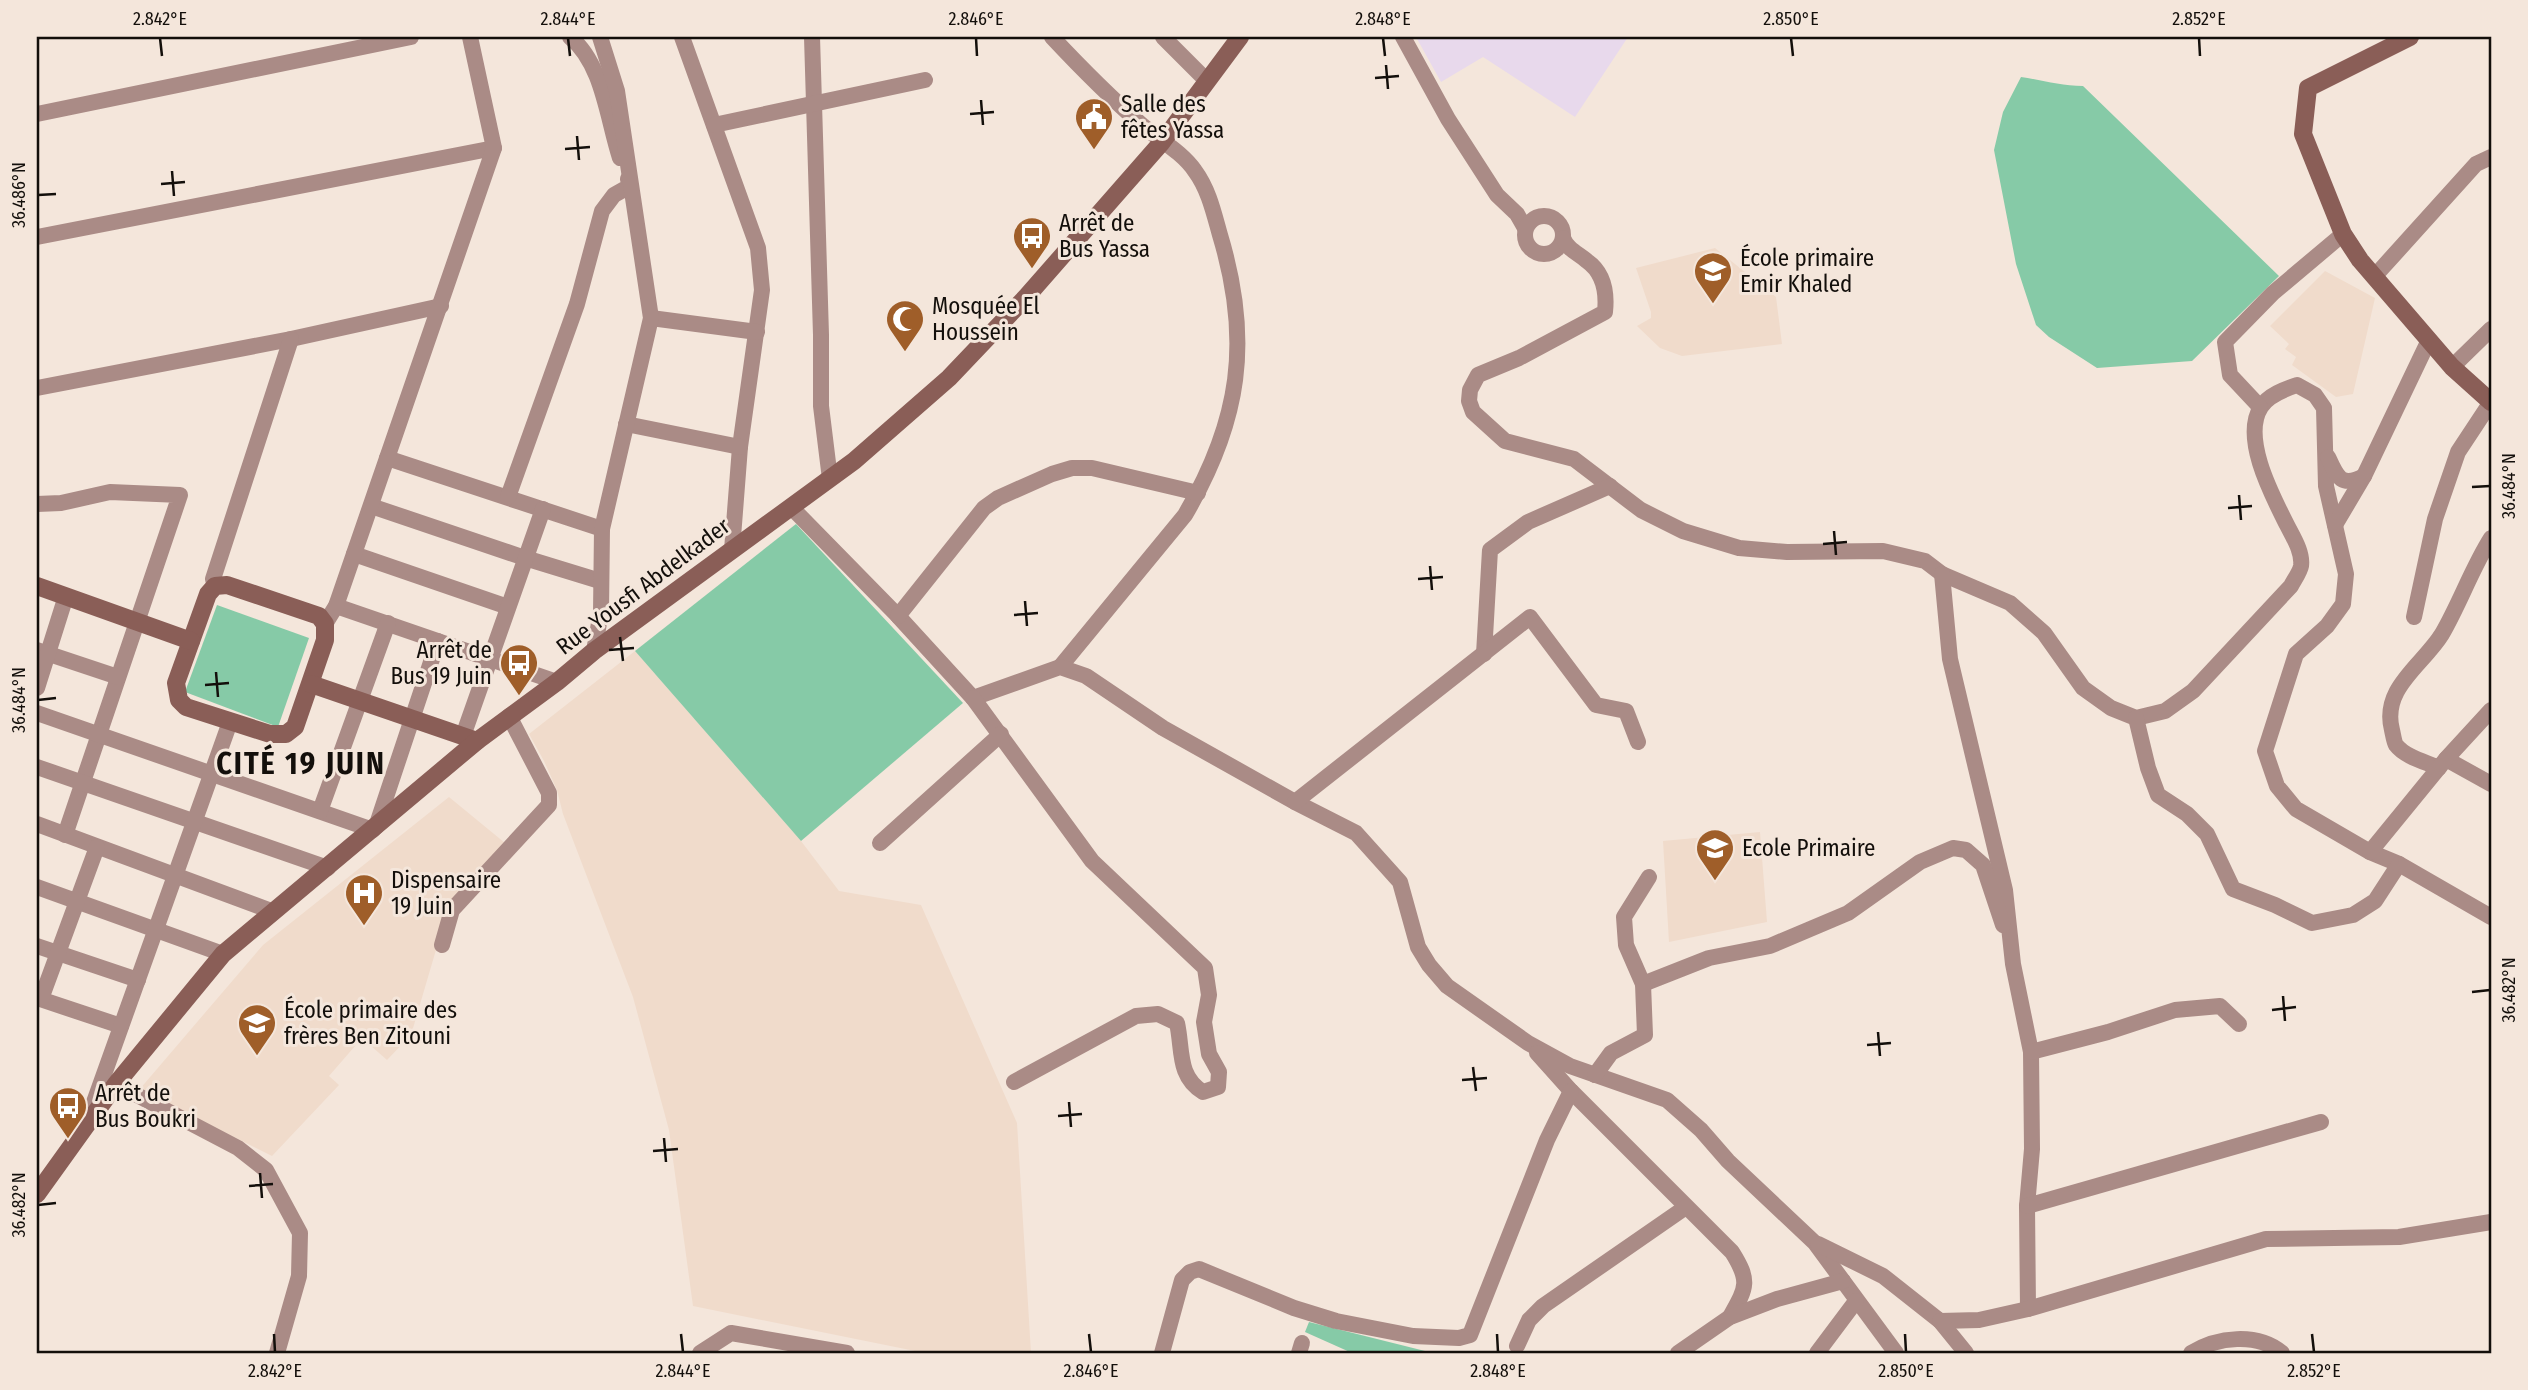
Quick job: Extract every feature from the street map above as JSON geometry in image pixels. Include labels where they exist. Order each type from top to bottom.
[{"type":"main road","name":"Rue Yousfi Abdelkader","points":[[37,1194],[116,1084],[223,954],[374,828],[470,738],[509,716],[557,682],[594,651],[854,461],[949,378],[1027,296],[1162,142],[1240,37]]},
{"type":"main road","points":[[2410,37],[2308,88],[2303,134],[2343,234],[2374,277],[2452,367],[2491,402]]},
{"type":"main road","points":[[227,585],[319,616],[325,624],[325,640],[311,684],[295,727],[286,734],[270,734],[230,722],[186,706],[179,700],[176,683],[208,594],[215,586],[227,585]]},
{"type":"main road","points":[[37,586],[191,641]]},
{"type":"main road","points":[[311,684],[470,738]]},
{"type":"street","points":[[37,114],[411,37]]},
{"type":"street","points":[[325,624],[336,606],[494,148],[470,37]]},
{"type":"street","points":[[570,37],[588,56],[597,77],[630,186]]},
{"type":"street","points":[[594,651],[601,612],[602,529],[651,318],[617,90],[600,37]]},
{"type":"street","points":[[681,37],[758,248],[762,290],[740,446],[732,550]]},
{"type":"street","points":[[811,37],[821,406],[830,479]]},
{"type":"street","points":[[973,698],[1060,667],[1185,515],[1198,493],[1229,418],[1239,349],[1235,293],[1230,268],[1205,188],[1194,169],[1098,87],[1052,37]]},
{"type":"street","points":[[1163,37],[1207,81]]},
{"type":"street","points":[[1403,37],[1448,119],[1497,195],[1525,220],[1525,242],[1532,251],[1544,254],[1564,247]]},
{"type":"street","points":[[714,125],[925,80]]},
{"type":"street","points":[[37,237],[494,148]]},
{"type":"street","points":[[2374,277],[2476,164],[2491,157]]},
{"type":"street","points":[[508,497],[577,304],[602,211],[614,195],[630,186]]},
{"type":"street","points":[[1525,220],[1540,215],[1552,217],[1561,226],[1564,247]]},
{"type":"street","points":[[2260,407],[2230,376],[2225,342],[2273,293],[2343,234]]},
{"type":"street","points":[[1564,247],[1590,263],[1600,276],[1607,294],[1605,312],[1519,358],[1478,375],[1470,390],[1469,401],[1473,412],[1505,441],[1574,459],[1641,510],[1683,531],[1739,548],[1787,552],[1883,551],[1925,561],[1942,574],[2010,603],[2044,633],[2083,688],[2111,708],[2136,718],[2165,711],[2193,691],[2291,586],[2301,567],[2298,548],[2264,478],[2256,445],[2255,427],[2260,407],[2279,391],[2297,385],[2315,395],[2324,408],[2326,486],[2346,574],[2343,604],[2327,626],[2296,654],[2265,751],[2277,786],[2296,810],[2370,852],[2399,864],[2491,917]]},
{"type":"street","points":[[37,388],[291,339],[441,306]]},
{"type":"street","points":[[651,318],[757,332]]},
{"type":"street","points":[[2452,367],[2491,329]]},
{"type":"street","points":[[215,586],[213,579],[291,339]]},
{"type":"street","points":[[2335,525],[2364,476],[2429,340]]},
{"type":"street","points":[[2414,617],[2435,519],[2458,453],[2491,402]]},
{"type":"street","points":[[626,424],[740,446]]},
{"type":"street","points":[[2324,448],[2336,475],[2345,482],[2352,482],[2364,476]]},
{"type":"street","points":[[387,458],[602,529]]},
{"type":"street","points":[[898,616],[984,509],[998,498],[1052,474],[1072,468],[1092,468],[1198,493]]},
{"type":"street","points":[[1484,654],[1490,550],[1528,522],[1610,486]]},
{"type":"street","points":[[37,504],[61,503],[110,492],[180,495],[65,835]]},
{"type":"street","points":[[371,506],[600,581]]},
{"type":"street","points":[[791,507],[898,616],[973,698],[1092,860],[1205,968],[1209,995],[1204,1022],[1209,1054],[1219,1072],[1218,1087],[1203,1092],[1192,1085],[1184,1074],[1177,1023],[1158,1014],[1136,1016],[1014,1082]]},
{"type":"street","points":[[470,738],[490,659],[543,509]]},
{"type":"street","points":[[2491,537],[2475,563],[2441,635],[2403,681],[2390,703],[2390,723],[2396,745],[2410,756],[2443,764],[2491,784]]},
{"type":"street","points":[[354,554],[508,607]]},
{"type":"street","points":[[1942,574],[1950,659],[2005,890],[2012,951],[2031,1052],[2032,1149],[2027,1206],[2028,1309]]},
{"type":"street","points":[[37,688],[42,652],[65,596]]},
{"type":"street","points":[[336,606],[557,682]]},
{"type":"street","points":[[1295,802],[1530,617],[1596,705],[1626,711],[1639,742]]},
{"type":"street","points":[[320,811],[388,624]]},
{"type":"street","points":[[37,713],[374,828],[438,640]]},
{"type":"street","points":[[42,652],[118,677]]},
{"type":"street","points":[[1060,667],[1086,676],[1163,728],[1356,833],[1400,882],[1418,947],[1447,986],[1528,1043],[1570,1066],[1667,1101],[1701,1130],[1728,1161],[1815,1243],[1896,1353]]},
{"type":"street","points":[[2370,852],[2491,710]]},
{"type":"street","points":[[442,945],[452,910],[549,804],[549,793],[509,716]]},
{"type":"street","points":[[2136,718],[2148,768],[2158,795],[2187,814],[2207,834],[2233,889],[2276,905],[2312,923],[2353,915],[2375,901],[2399,864]]},
{"type":"street","points":[[85,1128],[230,722]]},
{"type":"street","points":[[880,843],[1001,734]]},
{"type":"street","points":[[37,767],[328,868]]},
{"type":"street","points":[[37,824],[274,912]]},
{"type":"street","points":[[97,847],[39,999],[121,1026]]},
{"type":"street","points":[[1643,984],[1709,958],[1770,946],[1848,913],[1920,862],[1953,848],[1966,850],[1983,865],[2012,951]]},
{"type":"street","points":[[1595,1075],[1611,1053],[1645,1035],[1643,984],[1626,945],[1624,917],[1649,877]]},
{"type":"street","points":[[37,887],[223,954]]},
{"type":"street","points":[[37,946],[138,980]]},
{"type":"street","points":[[2031,1052],[2108,1032],[2175,1010],[2220,1006],[2239,1024]]},
{"type":"street","points":[[1528,1043],[1571,1091],[1732,1252],[1743,1270],[1746,1282],[1730,1317]]},
{"type":"street","points":[[116,1084],[237,1148],[266,1170],[300,1233],[299,1276],[277,1353]]},
{"type":"street","points":[[1162,1353],[1182,1280],[1190,1272],[1199,1269],[1294,1308],[1336,1321],[1413,1336],[1459,1338],[1470,1335],[1547,1140],[1571,1091]]},
{"type":"street","points":[[2027,1206],[2320,1122]]},
{"type":"street","points":[[1517,1346],[1529,1320],[1543,1306],[1686,1207]]},
{"type":"street","points":[[1940,1321],[1979,1320],[2028,1309],[2266,1239],[2399,1237],[2491,1222]]},
{"type":"street","points":[[1815,1243],[1883,1276],[1940,1321],[1966,1353]]},
{"type":"street","points":[[1678,1353],[1730,1317],[1777,1299],[1843,1281]]},
{"type":"street","points":[[1817,1353],[1856,1301]]},
{"type":"street","points":[[700,1353],[731,1333],[847,1353]]},
{"type":"street","points":[[2191,1353],[2203,1346],[2240,1337],[2276,1348],[2282,1353]]},
{"type":"shaded area","points":[[1416,37],[1628,37],[1575,117],[1483,57],[1441,82]]},
{"type":"shaded area","name":"École primaire Emir Khaled","points":[[1715,248],[1776,297],[1782,344],[1682,356],[1660,348],[1637,326],[1651,318],[1651,312],[1636,268]]},
{"type":"shaded area","points":[[2325,271],[2375,298],[2353,394],[2336,397],[2292,365],[2296,357],[2285,349],[2289,344],[2270,326]]},
{"type":"shaded area","points":[[635,651],[801,841],[839,891],[921,905],[1017,1123],[1031,1353],[925,1353],[693,1306],[669,1130],[633,997],[563,814],[557,790],[529,734]]},
{"type":"shaded area","points":[[449,797],[505,843],[448,909],[411,1035],[387,1060],[362,1038],[329,1076],[339,1085],[272,1156],[139,1090],[263,945]]},
{"type":"shaded area","name":"Ecole Primaire","points":[[1760,832],[1767,922],[1669,942],[1663,841]]},
{"type":"green space","points":[[2021,77],[2083,86],[2279,276],[2192,361],[2097,368],[2049,337],[2036,325],[2016,264],[1994,150],[2003,112]]},
{"type":"green space","points":[[796,524],[963,703],[801,841],[635,651]]},
{"type":"green space","points":[[217,605],[309,638],[278,727],[185,692]]},
{"type":"green space","points":[[1309,1322],[1433,1353],[1352,1353],[1305,1332]]},
{"type":"place","name":"Salle des fêtes Yassa","points":[[1094,151]]},
{"type":"place","name":"Arrêt de Bus Yassa","points":[[1032,270]]},
{"type":"place","name":"École primaire Emir Khaled","points":[[1713,305]]},
{"type":"place","name":"Mosquée El Houssein","points":[[905,353]]},
{"type":"place","name":"Arrêt de Bus 19 Juin","points":[[519,697]]},
{"type":"place","name":"Ecole Primaire","points":[[1715,882]]},
{"type":"place","name":"Dispensaire 19 Juin","points":[[364,927]]},
{"type":"place","name":"École primaire des frères Ben Zitouni","points":[[257,1057]]},
{"type":"place","name":"Arrêt de Bus Boukri","points":[[68,1140]]},
{"type":"district","name":"CITÉ 19 JUIN","points":[[301,764]]}]
